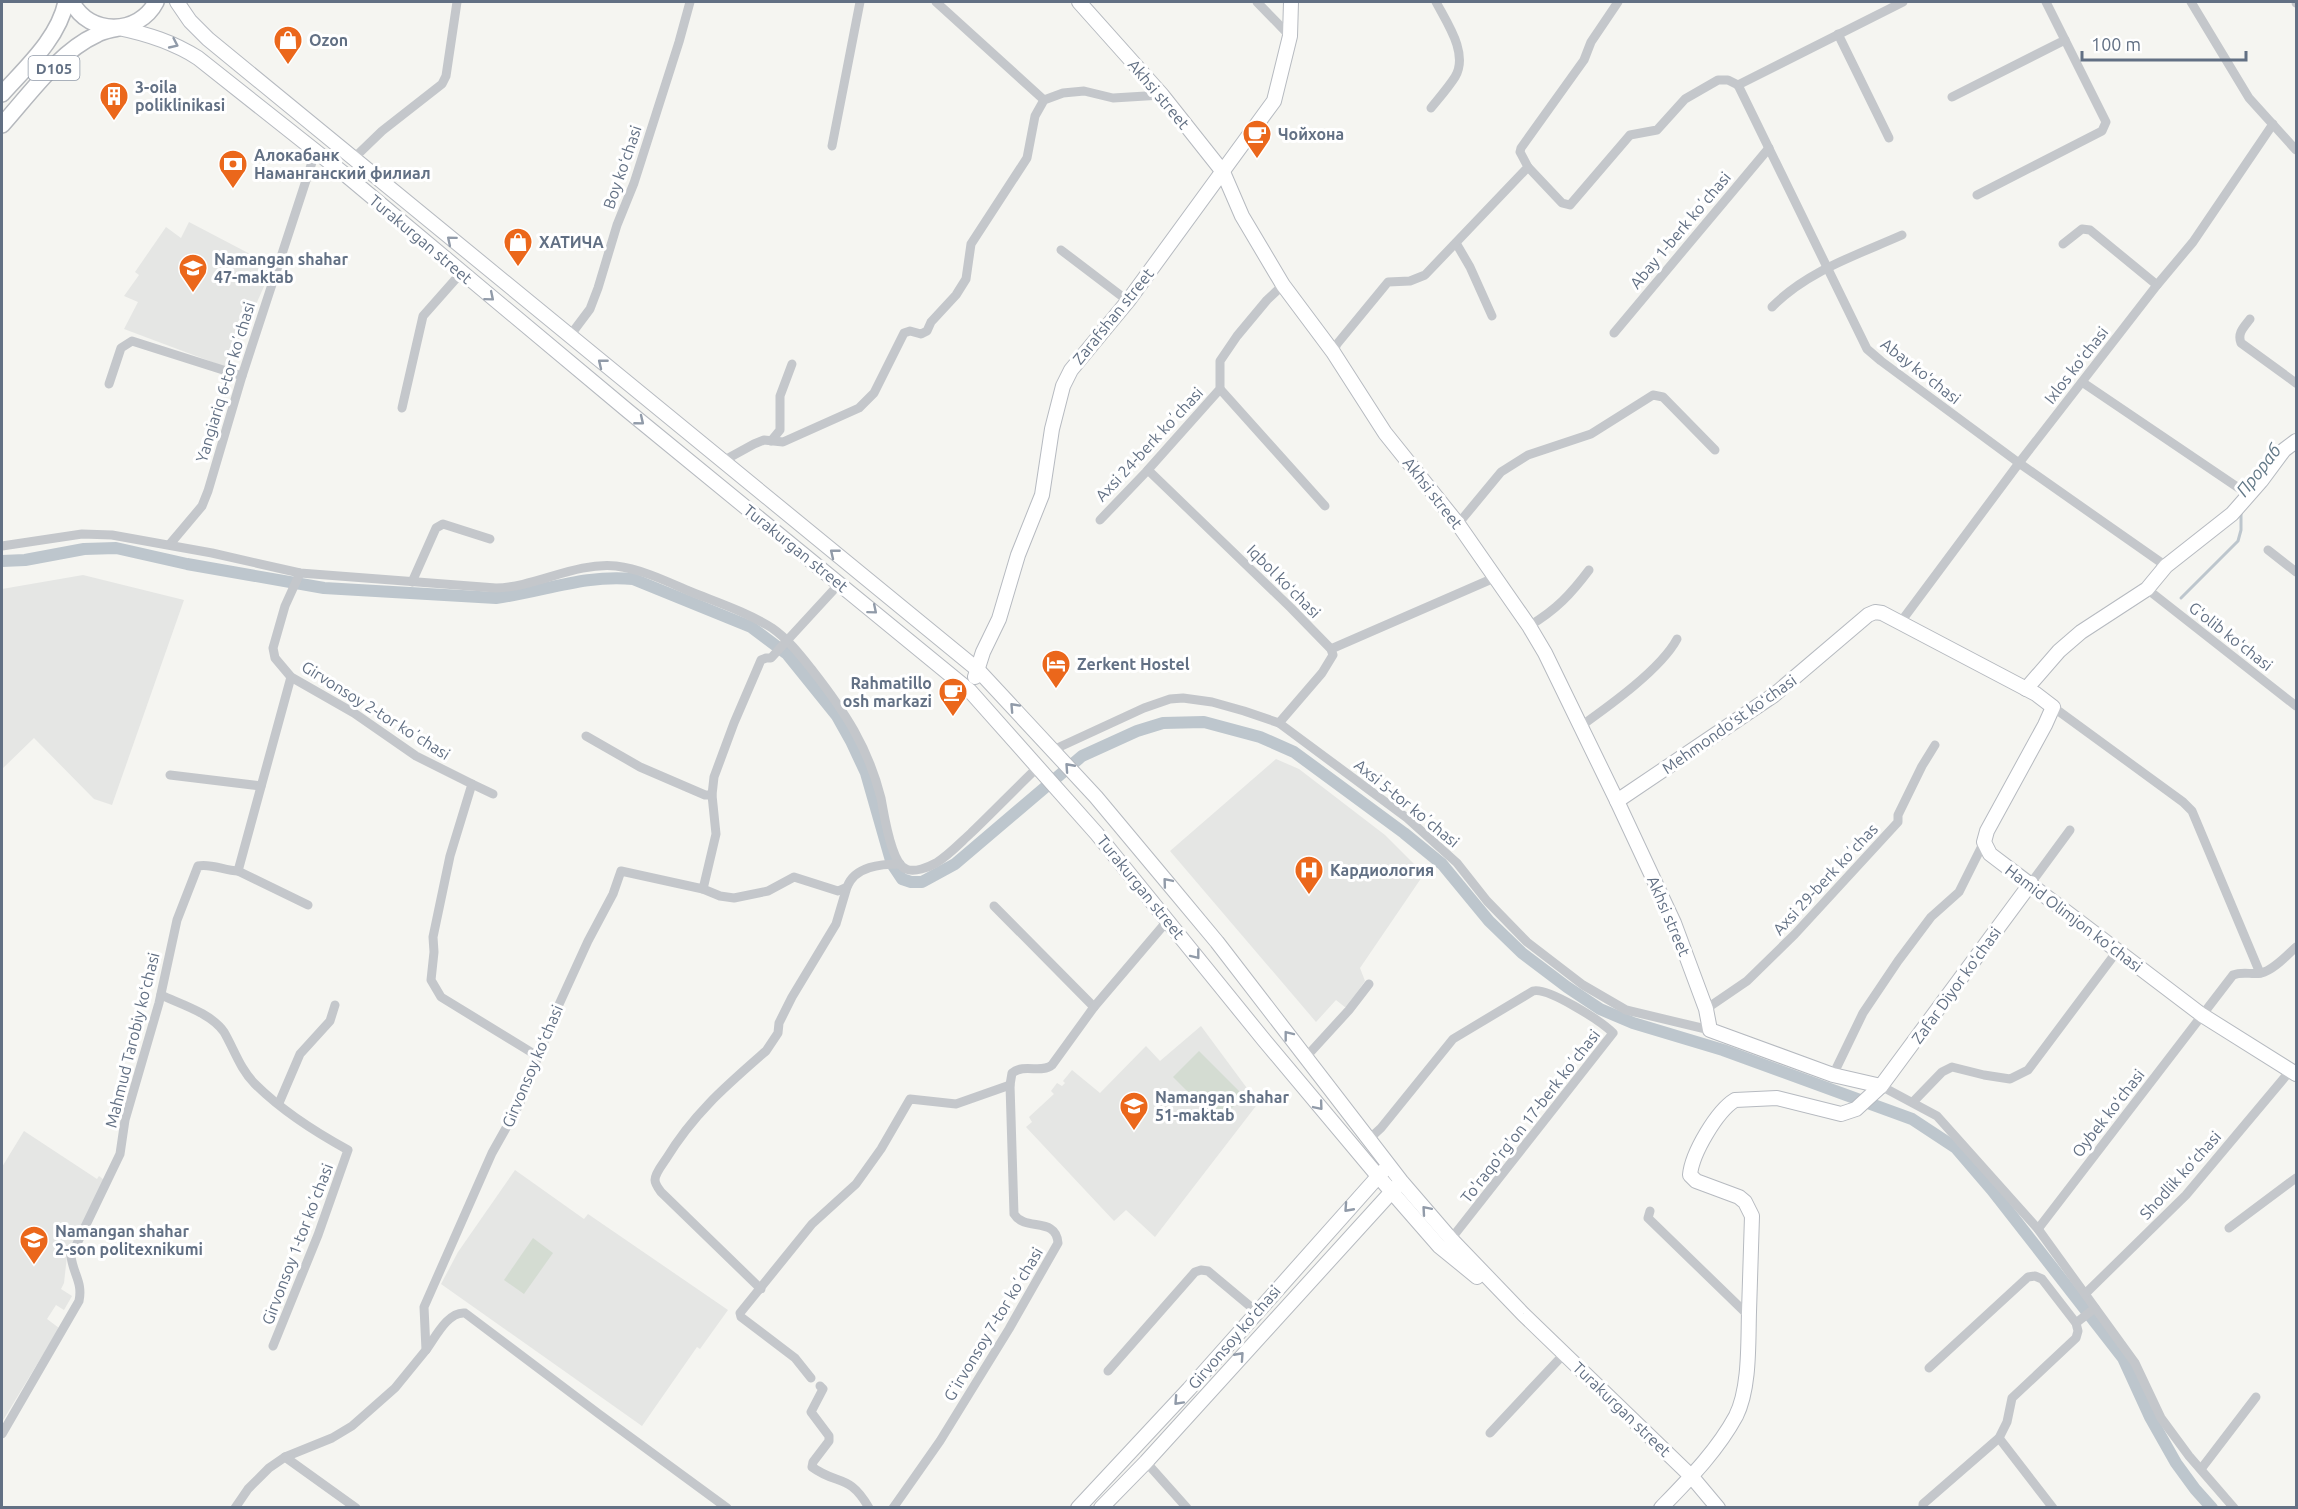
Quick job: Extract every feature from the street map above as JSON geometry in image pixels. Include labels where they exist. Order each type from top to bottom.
[{"type":"main road","name":"D105","points":[[2,94],[49,39],[63,14],[66,2]]},
{"type":"main road","points":[[72,2],[87,20],[102,27],[118,28]]},
{"type":"main road","name":"D105","points":[[2,124],[62,59],[77,46],[96,34],[133,24],[146,16],[156,2]]},
{"type":"main road","name":"Turakurgan street","points":[[177,2],[190,21],[208,39],[569,337],[978,669],[1083,783],[1217,942],[1388,1165],[1396,1186],[1439,1246],[1523,1314]]},
{"type":"main road","name":"Akhsi street","points":[[1079,2],[1162,95],[1223,172],[1242,216],[1283,285],[1334,352],[1385,433],[1458,524],[1529,626],[1581,726],[1674,923],[1706,1009],[1710,1030]]},
{"type":"main road","name":"Zarafshan street","points":[[970,691],[983,652],[999,619],[1018,555],[1042,495],[1052,429],[1063,386],[1071,370],[1128,301],[1274,101],[1290,36],[1291,2]]},
{"type":"main road","name":"Turakurgan street","points":[[118,28],[158,38],[198,58],[315,150],[461,273],[970,691],[1039,766],[1378,1176],[1396,1186],[1451,1239],[1523,1314],[1692,1478],[1718,1508]]},
{"type":"main road","points":[[2026,689],[2059,651],[2081,632],[2147,589],[2166,566],[2232,514],[2284,450],[2296,441]]},
{"type":"main road","name":"Mehmondoʻst koʻchasi","points":[[1617,801],[1774,695],[1868,615],[1875,612],[1882,613],[2026,689],[2053,707]]},
{"type":"main road","points":[[1984,843],[1987,831],[2053,707]]},
{"type":"main road","name":"Hamid Olimjon ko'chasi","points":[[1984,843],[1990,854],[2202,1015],[2293,1072]]},
{"type":"main road","name":"Zafar Diyor koʻchasi","points":[[1749,1316],[1752,1216],[1750,1210],[1739,1197],[1696,1181],[1690,1175],[1691,1167],[1708,1130],[1736,1100],[1777,1098],[1841,1114],[1857,1107],[1878,1089],[2031,883]]},
{"type":"main road","points":[[1710,1030],[1878,1089]]},
{"type":"main road","name":"Girvonsoy koʻchasi","points":[[1078,1508],[1189,1389],[1388,1165]]},
{"type":"main road","name":"Girvonsoy koʻchasi","points":[[1101,1508],[1146,1462],[1396,1186]]},
{"type":"main road","points":[[1661,1508],[1692,1478],[1731,1423],[1743,1396],[1749,1316]]},
{"type":"street","points":[[353,159],[382,131],[442,84],[446,76],[457,2]]},
{"type":"street","name":"Boy koʻchasi","points":[[569,337],[590,309],[594,299],[617,225],[640,167],[690,2]]},
{"type":"street","points":[[832,146],[860,2]]},
{"type":"street","points":[[936,2],[1044,100]]},
{"type":"street","points":[[1257,2],[1290,36]]},
{"type":"street","points":[[1431,108],[1456,76],[1460,62],[1457,45],[1437,2]]},
{"type":"street","points":[[1618,2],[1591,42],[1584,60],[1521,148],[1520,152],[1528,167],[1562,203],[1570,204],[1630,135],[1657,130],[1685,99],[1718,80],[1728,80],[1738,85],[1903,2]]},
{"type":"street","points":[[1977,195],[2106,127],[2106,122],[2046,2]]},
{"type":"street","points":[[2191,2],[2249,98],[2296,150]]},
{"type":"street","points":[[1838,34],[1889,138]]},
{"type":"street","points":[[1952,97],[2065,40]]},
{"type":"street","name":"Abay koʻchasi","points":[[1738,85],[1867,348],[1881,362],[2019,463],[2166,566]]},
{"type":"street","points":[[723,461],[744,448],[764,440],[783,442],[859,408],[874,393],[904,333],[908,331],[924,334],[966,279],[971,244],[1027,158],[1037,109],[1044,100],[1063,93],[1084,91],[1113,98],[1162,95]]},
{"type":"street","name":"Ixlos koʻchasi","points":[[1900,623],[2019,463],[2193,242],[2273,124]]},
{"type":"street","name":"Аbay 1-berk koʼchasi","points":[[1614,333],[1769,148]]},
{"type":"street","name":"Yangiаriq 6-tor koʼchasi","points":[[170,544],[202,506],[315,150]]},
{"type":"street","points":[[1334,352],[1337,344],[1388,282],[1418,279],[1425,275],[1528,167]]},
{"type":"street","points":[[2063,244],[2086,228],[2157,285]]},
{"type":"street","points":[[1772,307],[1790,289],[1828,267],[1902,235]]},
{"type":"street","points":[[1456,243],[1470,267],[1492,316]]},
{"type":"street","points":[[1061,250],[1128,301]]},
{"type":"street","points":[[402,408],[423,316],[461,273]]},
{"type":"street","name":"Аxsi 24-berk koʼchasi","points":[[1100,520],[1220,389],[1220,361],[1237,336],[1267,300],[1283,285]]},
{"type":"street","points":[[2250,319],[2240,333],[2241,343],[2296,383]]},
{"type":"street","points":[[109,384],[121,348],[132,341],[242,375]]},
{"type":"street","points":[[771,441],[780,430],[780,396],[792,364]]},
{"type":"street","points":[[2082,382],[2249,495]]},
{"type":"street","name":"Аxsi 24-berk koʼchasi","points":[[1220,389],[1325,506]]},
{"type":"street","points":[[1458,524],[1501,472],[1510,466],[1528,455],[1591,434],[1653,395],[1663,398],[1715,450]]},
{"type":"street","name":"Iqbol koʻchasi","points":[[1148,470],[1292,608],[1331,649]]},
{"type":"street","points":[[412,582],[436,528],[443,524],[490,539]]},
{"type":"street","points":[[2,546],[39,539],[96,534],[170,544],[299,575],[508,588],[582,569],[616,566],[658,578],[743,613],[772,628],[783,646],[842,709],[874,776],[892,846],[900,864],[910,871],[938,862],[1039,766]]},
{"type":"street","points":[[2268,550],[2296,572]]},
{"type":"street","points":[[1529,626],[1568,598],[1589,570]]},
{"type":"street","name":"Girvonsoy 2-tor koʼchasi","points":[[299,575],[290,593],[273,648],[275,658],[291,677],[354,713],[416,756],[493,794]]},
{"type":"street","points":[[1279,723],[1322,673],[1333,655],[1331,649],[1494,578]]},
{"type":"street","points":[[840,583],[771,658],[761,660],[714,777],[712,795],[716,834],[704,889],[720,896],[734,898],[768,891],[794,877],[838,891],[847,887]]},
{"type":"street","name":"Gʻolib koʻchasi","points":[[2147,589],[2296,706]]},
{"type":"street","points":[[1581,726],[1617,701],[1670,651],[1677,639]]},
{"type":"street","points":[[291,677],[238,871],[308,905]]},
{"type":"street","name":"Аxsi 5-tor koʼchasi","points":[[1054,751],[1144,708],[1170,699],[1183,698],[1212,702],[1279,723],[1407,818],[1457,862],[1486,902],[1527,942],[1583,985],[1626,1010],[1710,1030]]},
{"type":"street","points":[[2053,707],[2183,802],[2192,811],[2260,973],[2269,970],[2296,947]]},
{"type":"street","points":[[586,736],[640,767],[705,795],[712,795]]},
{"type":"street","name":"Аxsi 29-berk koʼchas","points":[[1706,1009],[1747,981],[1787,942],[1898,822],[1898,815],[1935,745]]},
{"type":"street","points":[[170,775],[261,786]]},
{"type":"street","points":[[472,783],[459,823],[440,898],[433,937],[431,981],[441,997],[539,1057]]},
{"type":"street","points":[[2031,883],[2070,830]]},
{"type":"street","points":[[1833,1075],[1863,1013],[1931,917],[1959,892],[1984,843]]},
{"type":"street","points":[[761,1288],[661,1192],[655,1177],[692,1119],[774,1041],[779,1023],[792,997],[836,924],[847,887],[859,873],[883,864],[900,864]]},
{"type":"street","name":"Mahmud Tarobiy koʻchasi","points":[[2,1434],[79,1301],[81,1285],[71,1256],[120,1154],[125,1120],[161,995],[177,920],[198,866],[238,871]]},
{"type":"street","name":"Girvonsoy koʻchasi","points":[[426,1350],[424,1307],[492,1153],[519,1105],[556,1011],[588,941],[613,894],[621,871],[704,889]]},
{"type":"street","points":[[994,906],[1094,1007]]},
{"type":"street","points":[[811,1378],[795,1359],[740,1316],[750,1300],[812,1224],[849,1191],[862,1176],[910,1099],[957,1104],[1010,1085],[1011,1075],[1015,1070],[1029,1067],[1045,1069],[1053,1065],[1094,1007],[1168,920]]},
{"type":"street","points":[[1913,1102],[1947,1068],[1952,1067],[2010,1079],[2028,1070],[2118,950]]},
{"type":"street","name":"Oybek koʻchasi","points":[[2038,1229],[2233,975],[2242,972],[2260,973]]},
{"type":"street","points":[[1306,1057],[1369,984]]},
{"type":"street","name":"To'raqo'rg'on 17-berk koʼchasi","points":[[1369,1139],[1381,1128],[1453,1039],[1533,990],[1542,990],[1556,996],[1613,1033],[1451,1239]]},
{"type":"street","name":"Girvonsoy 1-tor koʼchasi","points":[[161,995],[215,1023],[223,1031],[254,1083],[306,1127],[348,1150],[318,1235],[273,1346]]},
{"type":"street","points":[[279,1103],[300,1054],[330,1021],[335,1005]]},
{"type":"street","name":"Shodlik ko‘chasi","points":[[2086,1293],[2186,1195],[2293,1072]]},
{"type":"street","name":"Gʼirvonsoy 7-tor koʼchasi","points":[[893,1508],[940,1441],[1009,1329],[1058,1243],[1057,1236],[1050,1227],[1021,1222],[1014,1214],[1010,1085]]},
{"type":"street","points":[[1878,1089],[1913,1102],[1937,1116],[2038,1229],[2135,1363],[2161,1419],[2234,1508]]},
{"type":"street","points":[[2229,1228],[2296,1178]]},
{"type":"street","points":[[1650,1211],[1648,1218],[1749,1316]]},
{"type":"street","points":[[1108,1371],[1195,1272],[1208,1271],[1257,1312]]},
{"type":"street","points":[[1923,1508],[1923,1504],[1999,1438],[2007,1422],[2012,1398],[2076,1338],[2078,1331],[2076,1323],[2042,1279],[2035,1276],[2028,1277],[1929,1368]]},
{"type":"street","points":[[2076,1323],[2095,1308]]},
{"type":"street","points":[[235,1508],[255,1482],[285,1457],[332,1438],[352,1426],[395,1388],[451,1317],[459,1312],[465,1313],[727,1508]]},
{"type":"street","points":[[1490,1433],[1564,1354]]},
{"type":"street","points":[[820,1386],[823,1389],[811,1412],[829,1436],[829,1441],[813,1462],[812,1467],[852,1485],[869,1508]]},
{"type":"street","points":[[2200,1469],[2256,1397]]},
{"type":"street","points":[[1999,1438],[2053,1508]]},
{"type":"street","points":[[285,1457],[356,1508]]},
{"type":"street","points":[[1146,1462],[1186,1508]]},
{"type":"shaded area","name":"Namangan shahar 47-maktab","points":[[189,222],[273,266],[228,368],[124,329],[138,302],[124,296],[139,275],[135,272],[166,227],[181,238]]},
{"type":"shaded area","points":[[83,575],[184,600],[112,805],[94,799],[34,738],[2,769],[2,589]]},
{"type":"shaded area","name":"Кардиология","points":[[1276,759],[1299,769],[1385,835],[1424,874],[1360,968],[1365,981],[1346,1008],[1336,1000],[1316,1022],[1170,851]]},
{"type":"shaded area","name":"Namangan shahar 51-maktab","points":[[1201,1026],[1259,1102],[1155,1237],[1126,1210],[1114,1221],[1026,1127],[1032,1122],[1029,1117],[1054,1094],[1051,1091],[1057,1083],[1062,1086],[1065,1083],[1063,1081],[1072,1070],[1100,1093],[1146,1046],[1160,1061]]},
{"type":"shaded area","points":[[1199,1051],[1244,1096],[1218,1122],[1173,1077]]},
{"type":"shaded area","name":"Namangan shahar 2-son politexnikumi","points":[[24,1131],[97,1179],[99,1176],[104,1180],[79,1234],[68,1247],[64,1283],[61,1289],[72,1296],[64,1310],[56,1305],[47,1319],[59,1328],[2,1422],[2,1167]]},
{"type":"shaded area","points":[[515,1170],[584,1219],[588,1214],[728,1310],[700,1349],[697,1347],[642,1426],[441,1284],[458,1252]]},
{"type":"shaded area","points":[[533,1238],[553,1253],[524,1294],[504,1280]]},
{"type":"waterway","name":"Прораб","points":[[2181,598],[2238,541],[2241,530],[2241,513]]},
{"type":"waterway","points":[[2,561],[25,560],[84,549],[116,548],[187,564],[324,588],[496,598],[581,581],[633,579],[751,627],[787,654],[837,716],[851,741],[866,773],[892,864],[902,879],[911,882],[922,882],[955,864],[1082,756],[1137,731],[1163,723],[1204,722],[1260,737],[1294,752],[1404,833],[1442,864],[1489,921],[1522,953],[1600,1009],[1633,1023],[1723,1050],[1912,1119],[1956,1148],[1992,1190],[2123,1358],[2150,1417],[2176,1463],[2212,1508]]},
{"type":"place","name":"Ozon","points":[[288,66]]},
{"type":"place","name":"3-oila poliklinikasi","points":[[114,122]]},
{"type":"place","name":"Чойхона","points":[[1257,160]]},
{"type":"place","name":"Алокабанк Наманганский филиал","points":[[233,190]]},
{"type":"place","name":"ХАТИЧА","points":[[518,268]]},
{"type":"place","name":"Namangan shahar 47-maktab","points":[[193,294]]},
{"type":"place","name":"Zerkent Hostel","points":[[1056,690]]},
{"type":"place","name":"Rahmatillo osh markazi","points":[[953,718]]},
{"type":"place","name":"Кардиология","points":[[1309,896]]},
{"type":"place","name":"Namangan shahar 51-maktab","points":[[1134,1132]]},
{"type":"place","name":"Namangan shahar 2-son politexnikumi","points":[[34,1266]]}]
